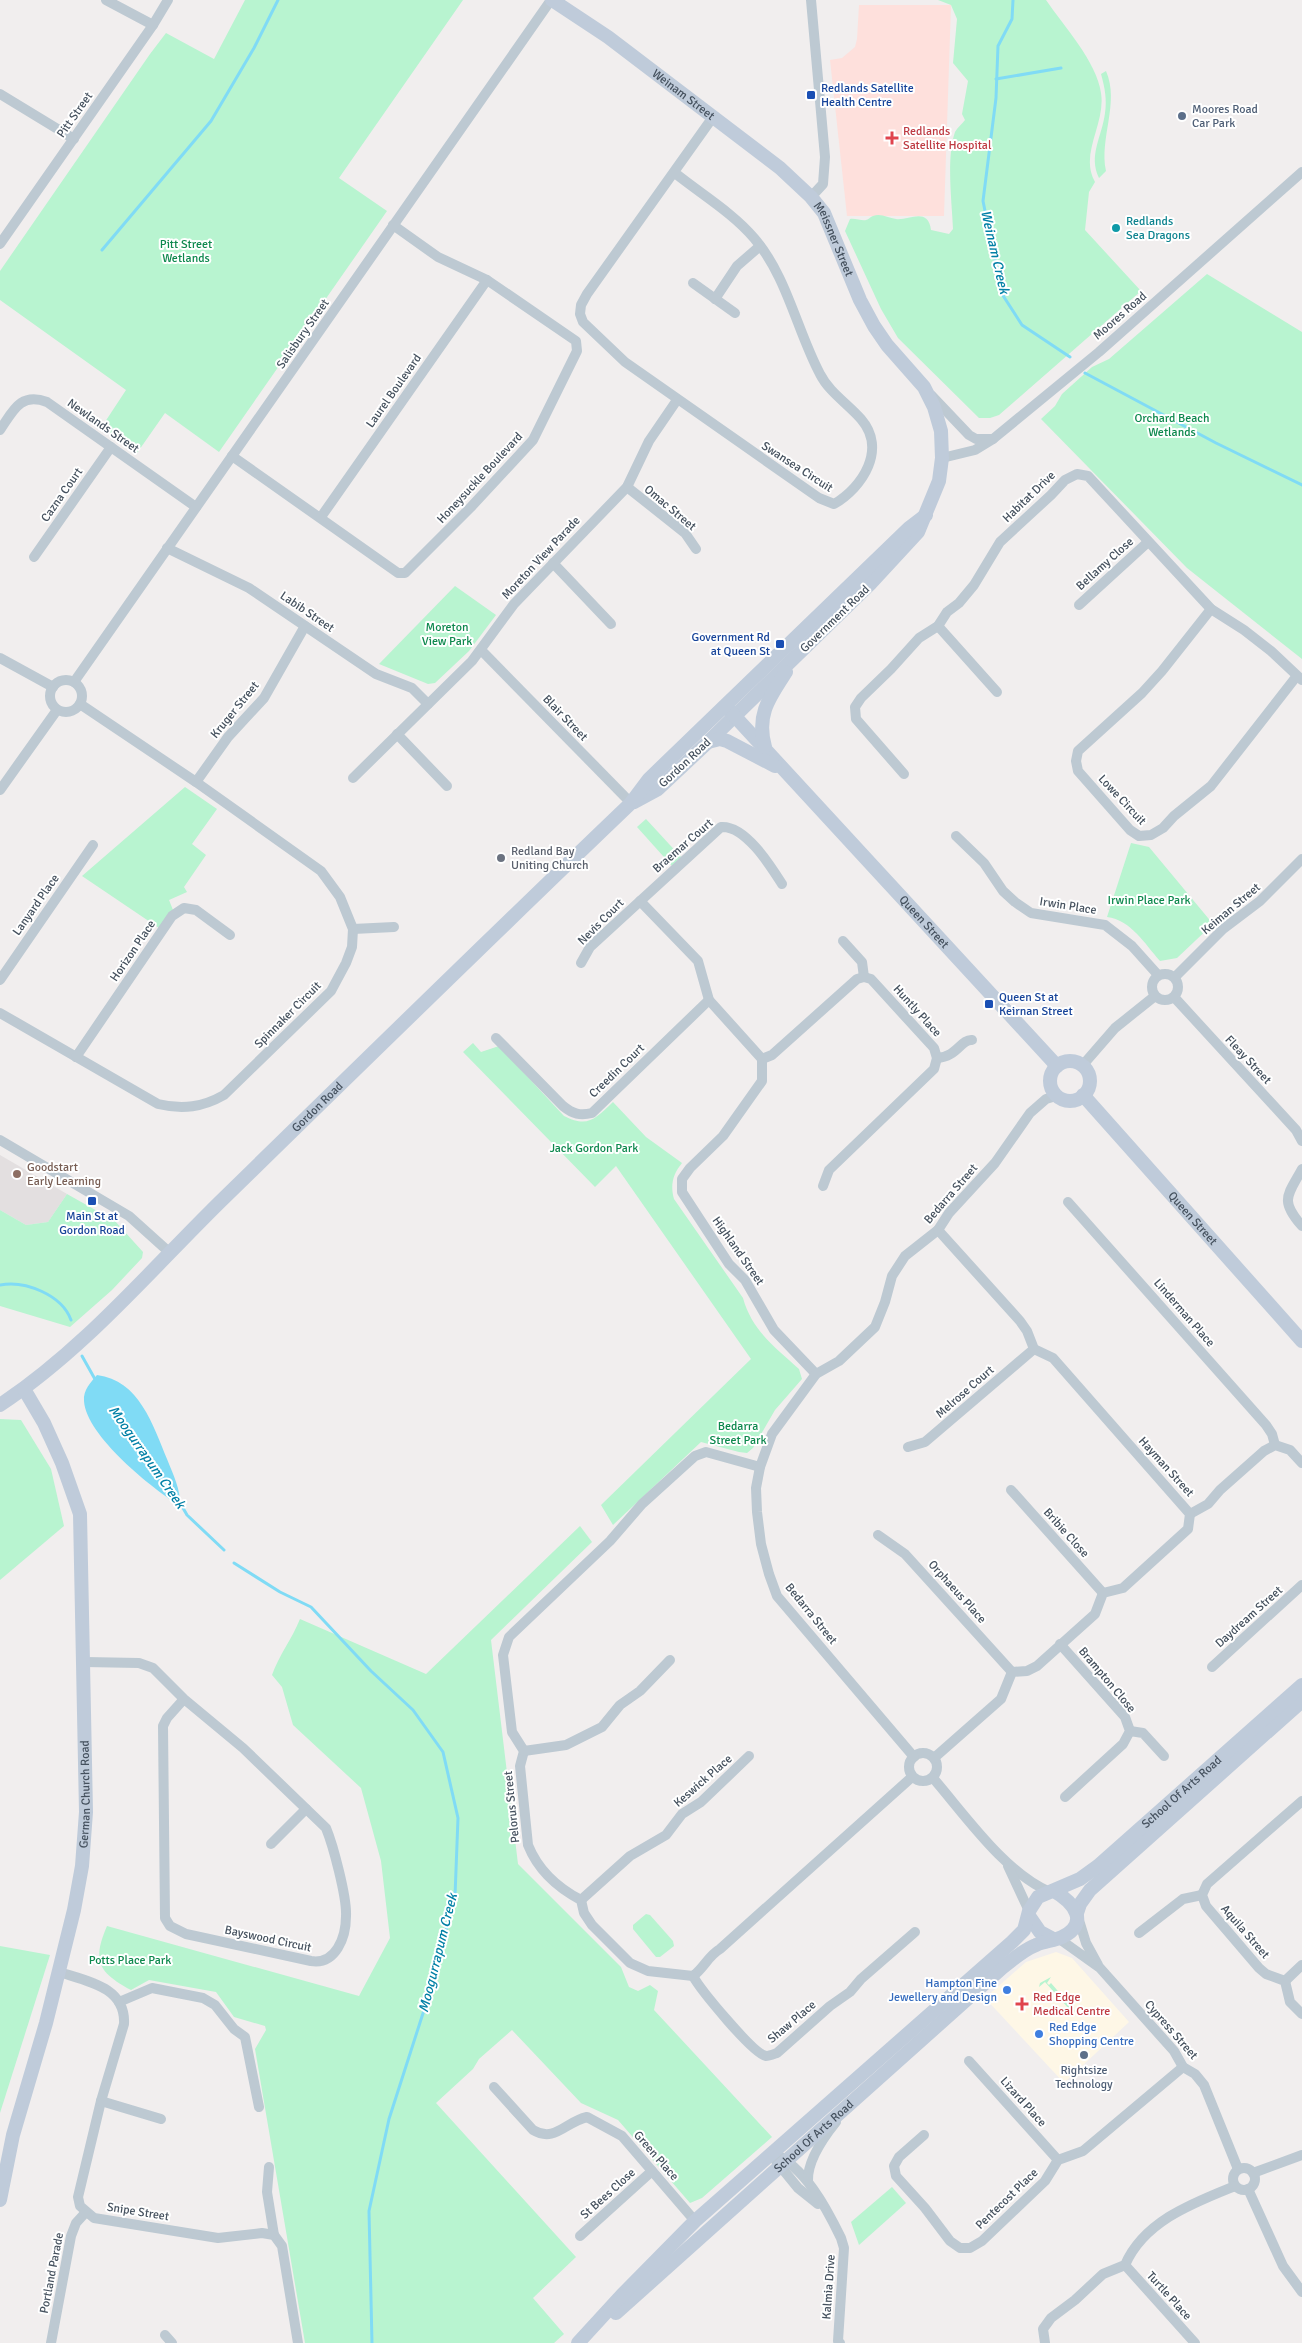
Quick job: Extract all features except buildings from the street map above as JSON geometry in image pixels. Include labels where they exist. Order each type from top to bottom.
[{"type":"street","points":[[106,0],[154,25]]},
{"type":"street","name":"Pitt Street","points":[[0,244],[154,25],[168,0]]},
{"type":"street","name":"Weinam Street","points":[[551,0],[608,36],[780,168],[812,197]]},
{"type":"street","name":"Salisbury Street","points":[[74,682],[551,0]]},
{"type":"street","name":"Meissner Street","points":[[811,0],[825,157],[823,184],[812,197],[824,213],[860,300],[874,326],[887,345],[924,387],[939,421],[942,458]]},
{"type":"street","points":[[0,94],[74,139]]},
{"type":"street","name":"Swansea Circuit","points":[[675,173],[741,225],[760,246],[773,266],[821,376],[866,427],[871,444],[870,466],[848,494],[834,504],[827,503],[625,362],[589,329],[580,314],[581,305],[587,294],[675,173],[713,117]]},
{"type":"street","name":"Moores Road","points":[[942,458],[964,454],[993,439],[1099,352],[1302,172]]},
{"type":"street","name":"Honeysuckle Boulevard","points":[[232,456],[398,572],[406,573],[471,508],[533,440],[577,351],[576,341],[487,280],[438,257],[393,225]]},
{"type":"street","points":[[715,299],[737,266],[760,246]]},
{"type":"street","name":"Laurel Boulevard","points":[[321,518],[487,280]]},
{"type":"street","points":[[693,284],[734,313]]},
{"type":"street","points":[[924,387],[969,435],[976,439],[993,439]]},
{"type":"street","name":"Newlands Street","points":[[0,430],[25,399],[37,398],[47,402],[196,506]]},
{"type":"street","name":"Moreton View Parade","points":[[353,778],[481,650],[514,604],[626,487],[649,442],[677,400]]},
{"type":"street","name":"Cazna Court","points":[[34,557],[111,447]]},
{"type":"street","name":"Government Road","points":[[729,711],[798,655],[870,584],[918,532],[936,491],[942,458]]},
{"type":"street","name":"Habitat Drive","points":[[904,774],[856,719],[855,707],[861,698],[892,669],[919,638],[938,626],[947,612],[959,603],[974,585],[1000,542],[1052,495],[1065,480],[1078,474],[1088,476],[1212,609],[1271,651],[1299,678]]},
{"type":"street","name":"Omac Street","points":[[626,487],[684,533],[696,548]]},
{"type":"street","name":"Government Road","points":[[729,711],[908,528],[926,515]]},
{"type":"street","name":"Bellamy Close","points":[[1079,605],[1148,542]]},
{"type":"street","name":"Labib Street","points":[[167,548],[249,588],[376,674],[412,688],[428,704]]},
{"type":"street","points":[[553,563],[611,624]]},
{"type":"street","name":"Lowe Circuit","points":[[1212,609],[1147,688],[1078,751],[1076,761],[1078,771],[1130,830],[1140,836],[1151,836],[1163,828],[1174,816],[1211,786],[1299,678]]},
{"type":"street","name":"Kruger Street","points":[[196,782],[228,737],[264,698],[305,626]]},
{"type":"street","points":[[938,626],[997,692]]},
{"type":"street","name":"Blair Street","points":[[481,650],[632,803]]},
{"type":"street","points":[[765,748],[761,722],[766,707],[798,655]]},
{"type":"street","points":[[0,658],[53,687]]},
{"type":"street","points":[[62,680],[74,682],[82,691],[80,704],[72,712],[67,713],[57,710],[50,701],[53,687],[62,680]]},
{"type":"street","name":"Spinnaker Circuit","points":[[0,1013],[158,1104],[174,1108],[210,1103],[224,1095],[331,991],[346,964],[352,947],[353,929],[340,896],[321,871],[196,782],[80,704]]},
{"type":"street","points":[[0,790],[57,710]]},
{"type":"street","name":"Gordon Road","points":[[632,803],[658,789],[708,742],[729,711]]},
{"type":"street","name":"Gordon Road","points":[[0,1406],[24,1389],[84,1338],[169,1252],[632,803],[648,779],[729,711]]},
{"type":"street","name":"Queen Street","points":[[729,711],[1057,1066]]},
{"type":"street","points":[[397,734],[447,786]]},
{"type":"street","name":"Queen Street","points":[[708,742],[720,739],[726,741],[761,758],[791,776]]},
{"type":"street","name":"Braemar Court","points":[[640,901],[721,827],[729,826],[740,831],[770,866],[782,884]]},
{"type":"street","name":"Irwin Place","points":[[956,836],[984,863],[1003,891],[1015,902],[1031,913],[1104,925],[1132,946],[1158,975]]},
{"type":"street","name":"Lanyard Place","points":[[0,980],[93,845]]},
{"type":"street","name":"Keiman Street","points":[[1175,977],[1222,929],[1260,901],[1302,859]]},
{"type":"street","points":[[640,901],[698,961],[709,1000],[762,1059],[772,1055],[857,980],[864,977],[862,962],[843,941]]},
{"type":"street","name":"Nevis Court","points":[[581,963],[590,947],[640,901]]},
{"type":"street","name":"Horizon Place","points":[[76,1057],[172,916],[184,908],[196,910],[230,935]]},
{"type":"street","points":[[353,929],[394,927]]},
{"type":"street","points":[[1169,974],[1175,977],[1179,987],[1174,997],[1163,1000],[1156,996],[1152,984],[1158,975],[1169,974]]},
{"type":"street","name":"Huntly Place","points":[[822,1186],[829,1170],[934,1068],[937,1058],[934,1048],[871,979],[864,977]]},
{"type":"street","points":[[1082,1066],[1115,1028],[1156,996]]},
{"type":"street","name":"Fleay Street","points":[[1174,997],[1296,1130],[1302,1141]]},
{"type":"street","name":"Creedin Court","points":[[496,1038],[563,1106],[572,1114],[582,1116],[592,1113],[709,1000]]},
{"type":"street","points":[[937,1058],[947,1058],[956,1052],[964,1042],[972,1040]]},
{"type":"street","name":"Highland Street","points":[[762,1059],[762,1081],[723,1136],[690,1168],[682,1179],[682,1192],[729,1264],[745,1280],[774,1330],[816,1374]]},
{"type":"street","points":[[1068,1061],[1082,1066],[1089,1078],[1089,1084],[1083,1095],[1073,1100],[1061,1099],[1056,1096],[1050,1084],[1050,1077],[1057,1066],[1068,1061]]},
{"type":"street","name":"Queen Street","points":[[1083,1095],[1302,1341]]},
{"type":"street","name":"Bedarra Street","points":[[914,1757],[777,1596],[768,1574],[761,1544],[756,1488],[760,1466],[772,1434],[816,1374],[839,1361],[866,1337],[882,1312],[896,1267],[915,1247],[938,1230],[949,1213],[995,1163],[1030,1113],[1046,1099],[1056,1096]]},
{"type":"street","points":[[0,1140],[129,1216],[169,1252]]},
{"type":"street","points":[[1302,1169],[1289,1188],[1288,1204],[1302,1226]]},
{"type":"street","name":"Linderman Place","points":[[1068,1202],[1266,1425],[1272,1434],[1275,1445]]},
{"type":"street","points":[[938,1230],[1020,1321],[1027,1331],[1034,1349]]},
{"type":"street","name":"Melrose Court","points":[[908,1447],[925,1442],[1034,1349]]},
{"type":"street","name":"Hayman Street","points":[[1034,1349],[1053,1358],[1190,1514],[1188,1529],[1123,1588],[1103,1593]]},
{"type":"street","name":"German Church Road","points":[[0,2200],[13,2135],[59,1972],[82,1866],[86,1812],[85,1662],[80,1514],[62,1463],[44,1423],[24,1389]]},
{"type":"street","points":[[1190,1514],[1208,1504],[1220,1490],[1256,1457],[1275,1445],[1290,1450],[1302,1463]]},
{"type":"street","points":[[670,1660],[640,1691],[620,1705],[602,1727],[566,1745],[524,1751],[512,1732],[504,1655],[509,1637],[610,1541],[642,1504],[695,1456],[706,1452],[760,1466]]},
{"type":"street","name":"Bribie Close","points":[[1011,1490],[1103,1593]]},
{"type":"street","name":"Orphaeus Place","points":[[878,1535],[891,1542],[905,1554],[1012,1672]]},
{"type":"street","name":"Daydream Street","points":[[1212,1667],[1302,1585]]},
{"type":"street","points":[[934,1758],[1001,1699],[1012,1672],[1027,1671],[1037,1666],[1095,1614],[1103,1593]]},
{"type":"street","name":"Brampton Close","points":[[1060,1644],[1125,1718],[1130,1731],[1123,1744],[1065,1797]]},
{"type":"street","name":"Bayswood Circuit","points":[[85,1662],[145,1663],[184,1699],[243,1748],[326,1828],[331,1841],[346,1914],[345,1928],[338,1948],[331,1958],[322,1962],[311,1961],[186,1934],[170,1926],[165,1918],[163,1726],[166,1718],[184,1699]]},
{"type":"street","name":"School Of Arts Road","points":[[1052,1891],[1080,1879],[1098,1866],[1302,1685]]},
{"type":"street","name":"School Of Arts Road","points":[[1077,1915],[1080,1904],[1090,1890],[1302,1701]]},
{"type":"street","points":[[1130,1731],[1143,1733],[1164,1756]]},
{"type":"street","name":"Pelorus Street","points":[[524,1751],[520,1766],[530,1851],[557,1886],[581,1900]]},
{"type":"street","points":[[912,1777],[909,1764],[914,1757],[926,1753],[934,1758],[937,1766],[933,1778]]},
{"type":"street","name":"Keswick Place","points":[[581,1900],[630,1856],[666,1834],[682,1814],[701,1802],[749,1756]]},
{"type":"street","points":[[912,1777],[920,1781],[933,1778]]},
{"type":"street","points":[[581,1900],[584,1914],[630,1963],[648,1971],[693,1976],[701,1970],[711,1955],[912,1777]]},
{"type":"street","points":[[933,1778],[1007,1863],[1034,1885],[1052,1891],[1070,1902],[1077,1915],[1072,1930],[1056,1939],[1040,1932],[1029,1913],[1007,1863]]},
{"type":"street","points":[[1139,1933],[1183,1899],[1202,1895],[1208,1884],[1302,1800]]},
{"type":"street","points":[[271,1844],[306,1808]]},
{"type":"street","points":[[1029,1913],[1038,1896],[1052,1891]]},
{"type":"street","name":"Aquila Street","points":[[1202,1895],[1206,1906],[1259,1968],[1266,1974],[1285,1981]]},
{"type":"street","name":"School Of Arts Road","points":[[578,2343],[695,2221],[1004,1950],[1024,1930],[1029,1913]]},
{"type":"street","name":"Cypress Street","points":[[1077,1915],[1086,1943],[1100,1968],[1174,2051],[1183,2067],[1195,2074],[1204,2085],[1238,2169]]},
{"type":"street","name":"Shaw Place","points":[[693,1976],[698,1986],[736,2029],[757,2052],[766,2056],[777,2053],[830,2006],[850,1992],[861,1979],[915,1932]]},
{"type":"street","name":"School Of Arts Road","points":[[578,2343],[629,2301],[856,2096],[1003,1967],[1024,1951],[1056,1939]]},
{"type":"street","name":"Cypress Street","points":[[1056,1939],[1100,1968]]},
{"type":"street","points":[[1302,1965],[1285,1981],[1290,2002],[1302,2014]]},
{"type":"street","points":[[59,1972],[110,1992],[119,2002],[124,2012],[124,2024],[101,2101],[78,2197],[80,2206],[86,2212]]},
{"type":"street","points":[[119,2002],[152,1988],[202,1998],[215,2005],[234,2029],[246,2037],[259,2107]]},
{"type":"street","name":"Lizard Place","points":[[969,2061],[1058,2160]]},
{"type":"street","points":[[1058,2160],[1083,2151],[1183,2067]]},
{"type":"street","name":"Green Place","points":[[494,2087],[532,2130],[541,2135],[549,2136],[578,2119],[587,2117],[596,2120],[622,2136],[695,2221]]},
{"type":"street","points":[[808,2181],[809,2168],[824,2138],[856,2096]]},
{"type":"street","points":[[101,2101],[161,2118]]},
{"type":"street","name":"Pentecost Place","points":[[924,2135],[899,2157],[894,2166],[896,2176],[926,2208],[950,2241],[960,2248],[970,2248],[982,2242],[1046,2182],[1058,2160]]},
{"type":"street","name":"Kalmia Drive","points":[[772,2152],[783,2163],[808,2181],[834,2222],[844,2248],[838,2342]]},
{"type":"street","points":[[1254,2173],[1302,2155]]},
{"type":"street","name":"Kalmia Drive","points":[[783,2163],[798,2188],[823,2207]]},
{"type":"street","points":[[269,2167],[267,2192],[274,2235],[282,2246],[298,2343]]},
{"type":"street","points":[[1248,2168],[1254,2173],[1254,2182],[1248,2189],[1242,2190],[1235,2186],[1232,2178],[1238,2169],[1248,2168]]},
{"type":"street","name":"St Bees Close","points":[[580,2236],[652,2171]]},
{"type":"street","points":[[1045,2343],[1043,2329],[1051,2318],[1075,2300],[1103,2274],[1125,2265],[1136,2243],[1168,2217],[1235,2186]]},
{"type":"street","points":[[1248,2189],[1283,2266],[1302,2292]]},
{"type":"street","name":"Snipe Street","points":[[86,2212],[94,2218],[218,2238],[262,2232],[274,2235]]},
{"type":"street","name":"Portland Parade","points":[[51,2343],[71,2236],[76,2223],[86,2212]]},
{"type":"street","name":"Turtle Place","points":[[1125,2265],[1195,2343]]},
{"type":"shaded area","name":"Redlands Satellite Hospital","points":[[859,5],[951,5],[944,216],[847,216],[830,60],[842,58],[855,47]]},
{"type":"shaded area","name":"Goodstart Early Learning","points":[[0,1155],[67,1194],[48,1222],[26,1225],[0,1210]]},
{"type":"shaded area","points":[[1056,1952],[1072,1958],[1129,2022],[1064,2083],[985,1998],[1026,1962]]},
{"type":"green space","name":"Pitt Street Wetlands","points":[[245,0],[463,0],[339,178],[387,211],[219,452],[165,413],[137,453],[101,428],[126,390],[0,300],[0,271],[166,33],[214,59]]},
{"type":"green space","points":[[938,0],[1046,0],[1078,44],[1098,81],[1102,105],[1091,150],[1091,171],[1095,182],[1089,192],[1085,230],[1141,291],[999,415],[990,418],[979,418],[898,338],[881,309],[845,231],[850,219],[866,220],[879,215],[896,219],[922,216],[926,218],[931,230],[949,234],[953,229],[950,180],[952,143],[955,132],[965,120],[962,114],[968,81],[953,63],[957,19],[951,5]]},
{"type":"green space","points":[[1106,71],[1111,95],[1105,146],[1106,171],[1099,178],[1096,170],[1095,154],[1106,108],[1104,84],[1101,74]]},
{"type":"green space","name":"Orchard Beach Wetlands","points":[[1207,274],[1302,332],[1302,659],[1187,568],[1041,419],[1055,406],[1062,394],[1092,367],[1109,359]]},
{"type":"green space","name":"Moreton View Park","points":[[455,586],[496,615],[469,651],[435,683],[428,684],[379,664]]},
{"type":"green space","points":[[185,787],[217,809],[192,844],[206,855],[184,887],[187,892],[169,900],[173,910],[159,928],[82,876]]},
{"type":"green space","points":[[646,819],[681,857],[672,866],[637,827]]},
{"type":"green space","name":"Irwin Place Park","points":[[1131,843],[1149,847],[1213,924],[1177,958],[1160,961],[1143,940],[1130,928],[1116,919],[1107,917]]},
{"type":"green space","name":"Jack Gordon Park","points":[[473,1043],[481,1052],[499,1046],[564,1116],[572,1120],[591,1120],[613,1102],[646,1137],[682,1163],[676,1171],[673,1180],[674,1199],[743,1298],[752,1320],[766,1338],[799,1369],[802,1379],[775,1410],[753,1448],[747,1453],[701,1442],[613,1525],[601,1505],[751,1359],[616,1166],[595,1187],[463,1052]]},
{"type":"green space","points":[[67,1194],[115,1221],[143,1252],[142,1258],[112,1290],[70,1327],[0,1306],[0,1210],[26,1225],[48,1222]]},
{"type":"green space","points":[[0,1419],[21,1420],[51,1469],[64,1526],[0,1580]]},
{"type":"green space","name":"Potts Place Park","points":[[580,1526],[592,1542],[491,1640],[518,1864],[621,1967],[629,1987],[638,1991],[650,1985],[658,1991],[654,2010],[772,2137],[702,2198],[690,2203],[618,2120],[581,2103],[512,2030],[479,2059],[473,2069],[436,2103],[576,2257],[533,2298],[564,2334],[554,2343],[305,2343],[255,2049],[266,2030],[265,2026],[234,2017],[216,1992],[149,1980],[131,1990],[111,1977],[101,1964],[99,1957],[102,1938],[107,1926],[359,1996],[390,1938],[381,1861],[361,1788],[293,1725],[282,1687],[272,1675],[275,1668],[300,1619],[426,1674]]},
{"type":"green space","points":[[646,1914],[650,1915],[673,1941],[674,1946],[660,1957],[656,1957],[633,1929],[633,1925]]},
{"type":"green space","points":[[0,1946],[50,1955],[0,2113]]},
{"type":"green space","points":[[1051,1977],[1047,1983],[1049,1985],[1051,1983],[1075,2011],[1068,2016],[1065,2015],[1070,2010],[1045,1982],[1039,1987],[1040,1983]]},
{"type":"green space","points":[[892,2187],[906,2203],[859,2245],[851,2222]]},
{"type":"water","points":[[97,1375],[124,1385],[143,1406],[174,1476],[178,1488],[180,1506],[138,1475],[96,1430],[88,1415],[84,1397],[88,1386]]},
{"type":"waterway","points":[[102,250],[211,121],[254,48],[278,0]]},
{"type":"waterway","name":"Weinam Creek","points":[[1013,0],[1012,19],[998,46],[996,98],[983,201],[1002,294],[1022,325],[1070,357]]},
{"type":"waterway","points":[[996,79],[1061,68]]},
{"type":"waterway","name":"Weinam Creek","points":[[1085,373],[1216,443],[1302,485]]},
{"type":"waterway","name":"Moogurrapum Creek","points":[[0,1285],[20,1285],[42,1291],[60,1303],[71,1320]]},
{"type":"waterway","name":"Moogurrapum Creek","points":[[82,1356],[96,1381]]},
{"type":"waterway","name":"Moogurrapum Creek","points":[[179,1501],[187,1515],[224,1550]]},
{"type":"waterway","name":"Moogurrapum Creek","points":[[234,1563],[280,1592],[311,1607],[371,1671],[413,1710],[443,1752],[458,1818],[455,1896],[426,2004],[389,2119],[369,2211],[372,2343]]},
{"type":"place","name":"Redlands Satellite Health Centre","points":[[811,95]]},
{"type":"place","name":"Moores Road Car Park","points":[[1182,116]]},
{"type":"place","name":"Redlands Satellite Hospital","points":[[892,138]]},
{"type":"place","name":"Redlands Sea Dragons","points":[[1116,228]]},
{"type":"place","name":"Government Rd at Queen St","points":[[780,644]]},
{"type":"place","name":"Redland Bay Uniting Church","points":[[501,858]]},
{"type":"place","name":"Queen St at Keirnan Street","points":[[989,1004]]},
{"type":"place","name":"Goodstart Early Learning","points":[[17,1174]]},
{"type":"place","name":"Main St at Gordon Road","points":[[92,1201]]},
{"type":"place","name":"Hampton Fine Jewellery and Design","points":[[1007,1990]]},
{"type":"place","name":"Red Edge Medical Centre","points":[[1022,2004]]},
{"type":"place","name":"Red Edge Shopping Centre","points":[[1039,2034]]},
{"type":"place","name":"Rightsize Technology","points":[[1084,2055]]},
{"type":"park label","name":"Bedarra Street Park","points":[[738,1433]]}]
